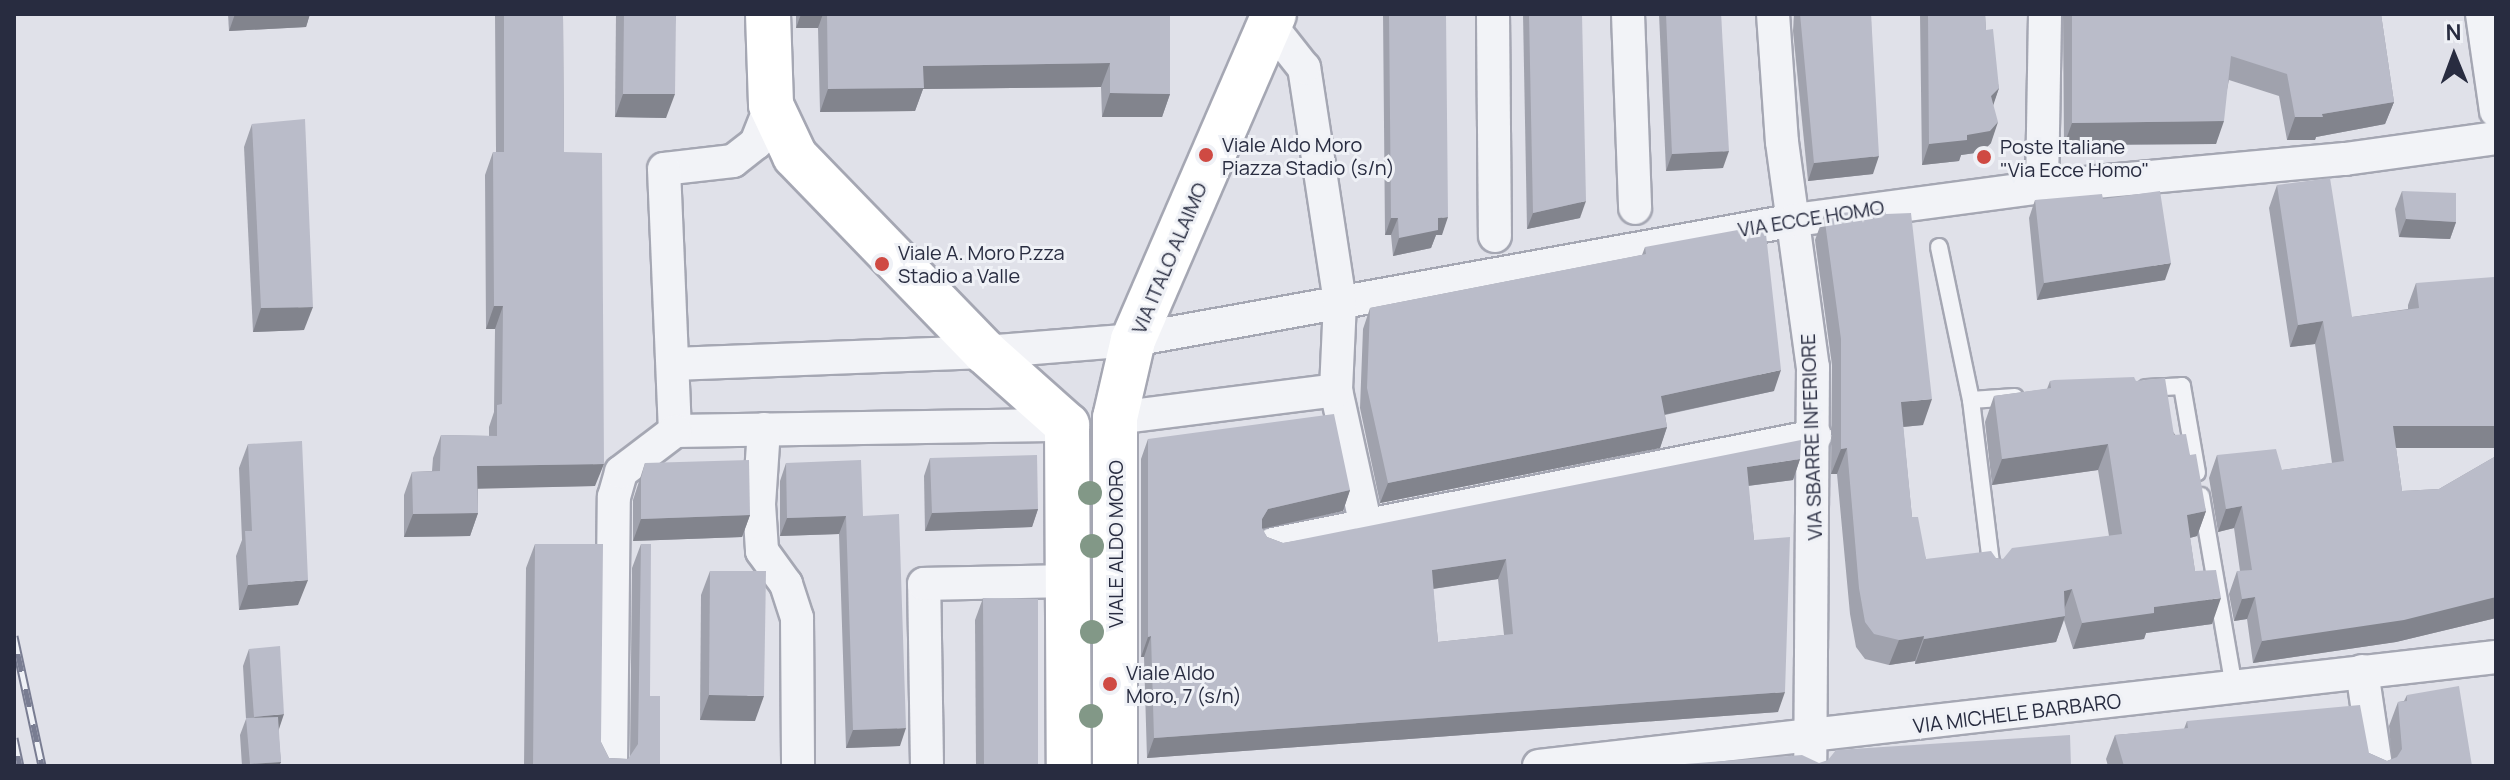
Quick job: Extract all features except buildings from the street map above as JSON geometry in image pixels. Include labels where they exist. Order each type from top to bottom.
[{"type":"street","points":[[768,14],[771,105],[795,156],[985,352],[1067,425],[1069,766]]},
{"type":"street","points":[[1493,14],[1495,236]]},
{"type":"street","points":[[1628,14],[1635,208]]},
{"type":"street","name":"VIA SBARRE INFERIORE","points":[[1773,14],[1782,142],[1813,367],[1811,751]]},
{"type":"street","points":[[2042,187],[2045,14]]},
{"type":"street","points":[[2482,14],[2496,111]]},
{"type":"street","points":[[1272,20],[1304,68],[1340,302],[1336,390],[1366,526]]},
{"type":"street","name":"VIA ITALO ALAIMO","points":[[1115,418],[1133,340],[1272,20]]},
{"type":"street","points":[[675,431],[664,169],[733,161],[756,143],[771,105]]},
{"type":"street","name":"VIA ECCE HOMO","points":[[673,364],[985,352],[1133,340],[1795,220],[2042,187],[2345,159],[2496,138]]},
{"type":"street","points":[[611,766],[614,497],[621,472],[675,431],[1067,425],[1336,390]]},
{"type":"street","name":"VIALE ALDO MORO","points":[[1115,418],[1115,766]]},
{"type":"street","points":[[764,429],[760,491],[762,551],[786,584],[797,618],[798,766]]},
{"type":"street","points":[[1273,544],[1815,436]]},
{"type":"street","points":[[927,766],[924,584],[1068,581]]},
{"type":"street","name":"VIA MICHELE BARBARO","points":[[1539,766],[1811,751],[2234,688],[2496,657]]},
{"type":"street","points":[[2362,671],[2376,766]]},
{"type":"lane","points":[[1939,247],[1971,400],[1992,574]]},
{"type":"lane","points":[[2122,390],[2182,386],[2234,688]]},
{"type":"lane","points":[[1971,400],[2031,396]]},
{"type":"railway","points":[[14,636],[42,766]]},
{"type":"railway","points":[[14,738],[20,766]]},
{"type":"place","name":"Viale Aldo Moro Piazza Stadio (s/n)","points":[[1206,155]]},
{"type":"place","name":"Poste Italiane \"Via Ecce Homo\"","points":[[1984,157]]},
{"type":"place","name":"Viale A. Moro P.zza Stadio a Valle","points":[[882,264]]},
{"type":"place","name":"Viale Aldo Moro, 7 (s/n)","points":[[1110,684]]}]
